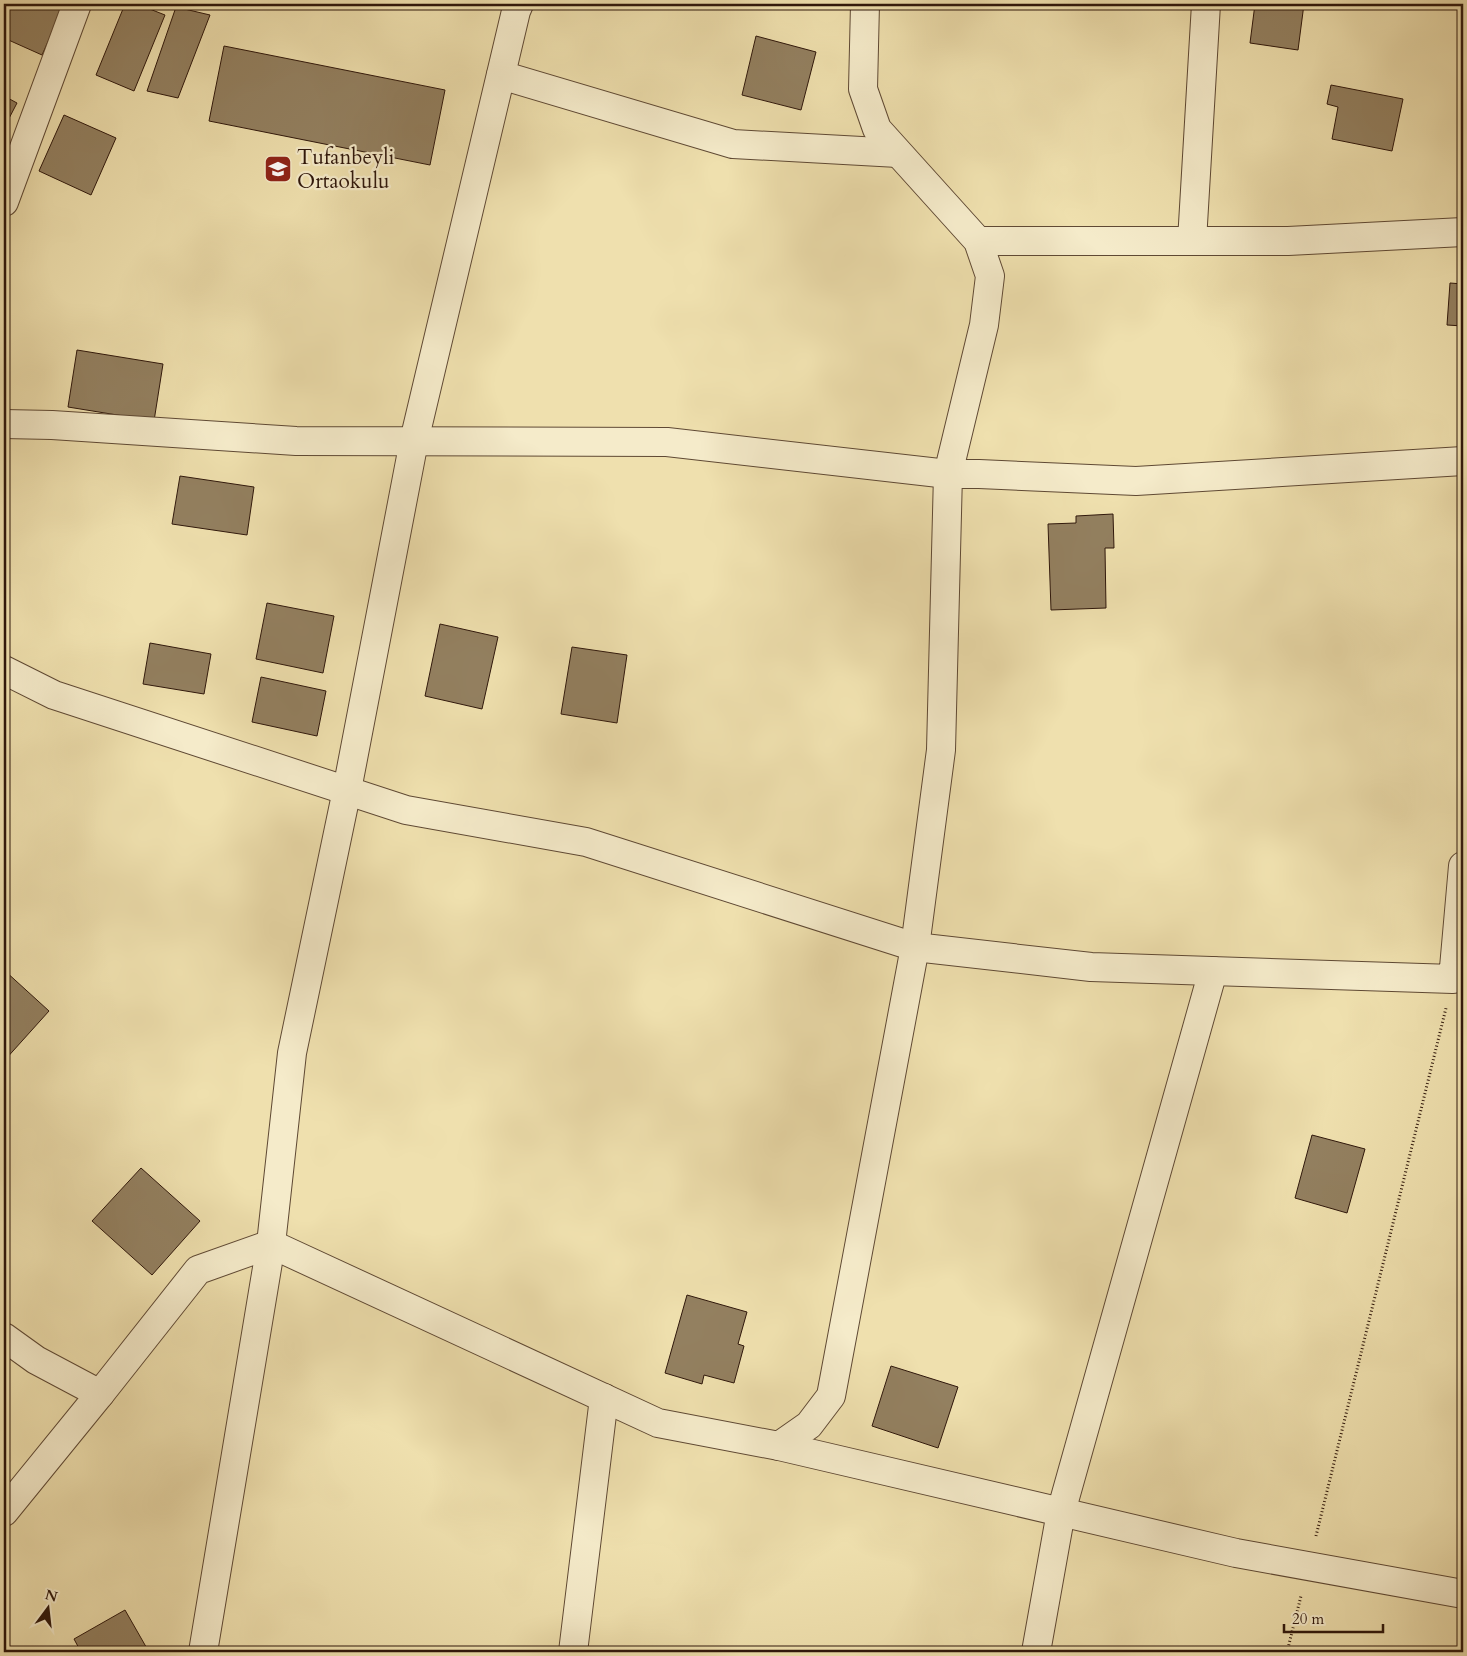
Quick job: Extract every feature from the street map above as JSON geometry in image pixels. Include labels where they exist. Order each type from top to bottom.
[{"type":"street","points":[[4,202],[77,4]]},
{"type":"street","points":[[203,1652],[270,1244],[292,1053],[347,790],[414,441],[519,4]]},
{"type":"street","points":[[779,1446],[809,1425],[831,1396],[915,947],[941,750],[948,474],[984,325],[990,276],[978,241],[877,130],[863,89],[865,4]]},
{"type":"street","points":[[1192,241],[1206,4]]},
{"type":"street","points":[[501,75],[733,144],[898,153]]},
{"type":"street","points":[[978,241],[1288,241],[1463,232]]},
{"type":"street","points":[[4,424],[52,425],[296,441],[667,442],[948,474],[1136,481],[1463,461]]},
{"type":"street","points":[[4,670],[54,695],[406,810],[586,842],[915,947],[1091,967],[1453,979],[1463,866]]},
{"type":"street","points":[[1036,1652],[1061,1512],[1213,971]]},
{"type":"street","points":[[4,1512],[198,1270],[270,1244],[658,1423],[779,1446],[1236,1553],[1463,1594]]},
{"type":"street","points":[[4,1337],[36,1360],[100,1394]]},
{"type":"street","points":[[573,1652],[604,1398]]},
{"type":"path","points":[[1287,1652],[1453,979]]},
{"type":"building","points":[[4,4],[65,4],[42,55],[4,38]]},
{"type":"building","points":[[125,4],[137,4],[165,15],[134,91],[96,75]]},
{"type":"building","points":[[1255,4],[1304,4],[1298,50],[1250,43]]},
{"type":"building","points":[[176,7],[210,15],[178,98],[147,91]]},
{"type":"building","points":[[756,36],[816,52],[801,110],[742,95]]},
{"type":"building","points":[[224,46],[445,90],[430,165],[209,121]]},
{"type":"building","points":[[1331,85],[1403,99],[1392,151],[1332,139],[1338,107],[1327,104]]},
{"type":"building","points":[[4,96],[17,103],[4,128]]},
{"type":"building","points":[[64,115],[116,138],[91,195],[39,171]]},
{"type":"building","points":[[1450,283],[1463,284],[1463,326],[1447,325]]},
{"type":"building","points":[[77,350],[163,364],[154,421],[68,407]]},
{"type":"building","points":[[180,476],[254,487],[247,535],[172,524]]},
{"type":"building","points":[[1113,514],[1114,548],[1105,548],[1106,608],[1051,610],[1048,524],[1076,523],[1076,516]]},
{"type":"building","points":[[267,603],[334,616],[323,673],[256,659]]},
{"type":"building","points":[[440,624],[498,637],[482,709],[425,696]]},
{"type":"building","points":[[150,643],[211,654],[204,694],[143,684]]},
{"type":"building","points":[[572,647],[627,655],[617,723],[561,714]]},
{"type":"building","points":[[261,677],[326,691],[317,736],[252,722]]},
{"type":"building","points":[[4,970],[49,1011],[4,1061]]},
{"type":"building","points":[[1312,1135],[1365,1149],[1347,1213],[1295,1198]]},
{"type":"building","points":[[141,1168],[200,1221],[152,1275],[92,1221]]},
{"type":"building","points":[[687,1295],[747,1312],[738,1344],[744,1346],[734,1383],[704,1375],[702,1384],[665,1373]]},
{"type":"building","points":[[891,1366],[958,1387],[938,1448],[872,1426]]},
{"type":"building","points":[[125,1610],[149,1652],[81,1652],[74,1639]]},
{"type":"place","name":"Tufanbeyli Ortaokulu","points":[[278,169]]}]
